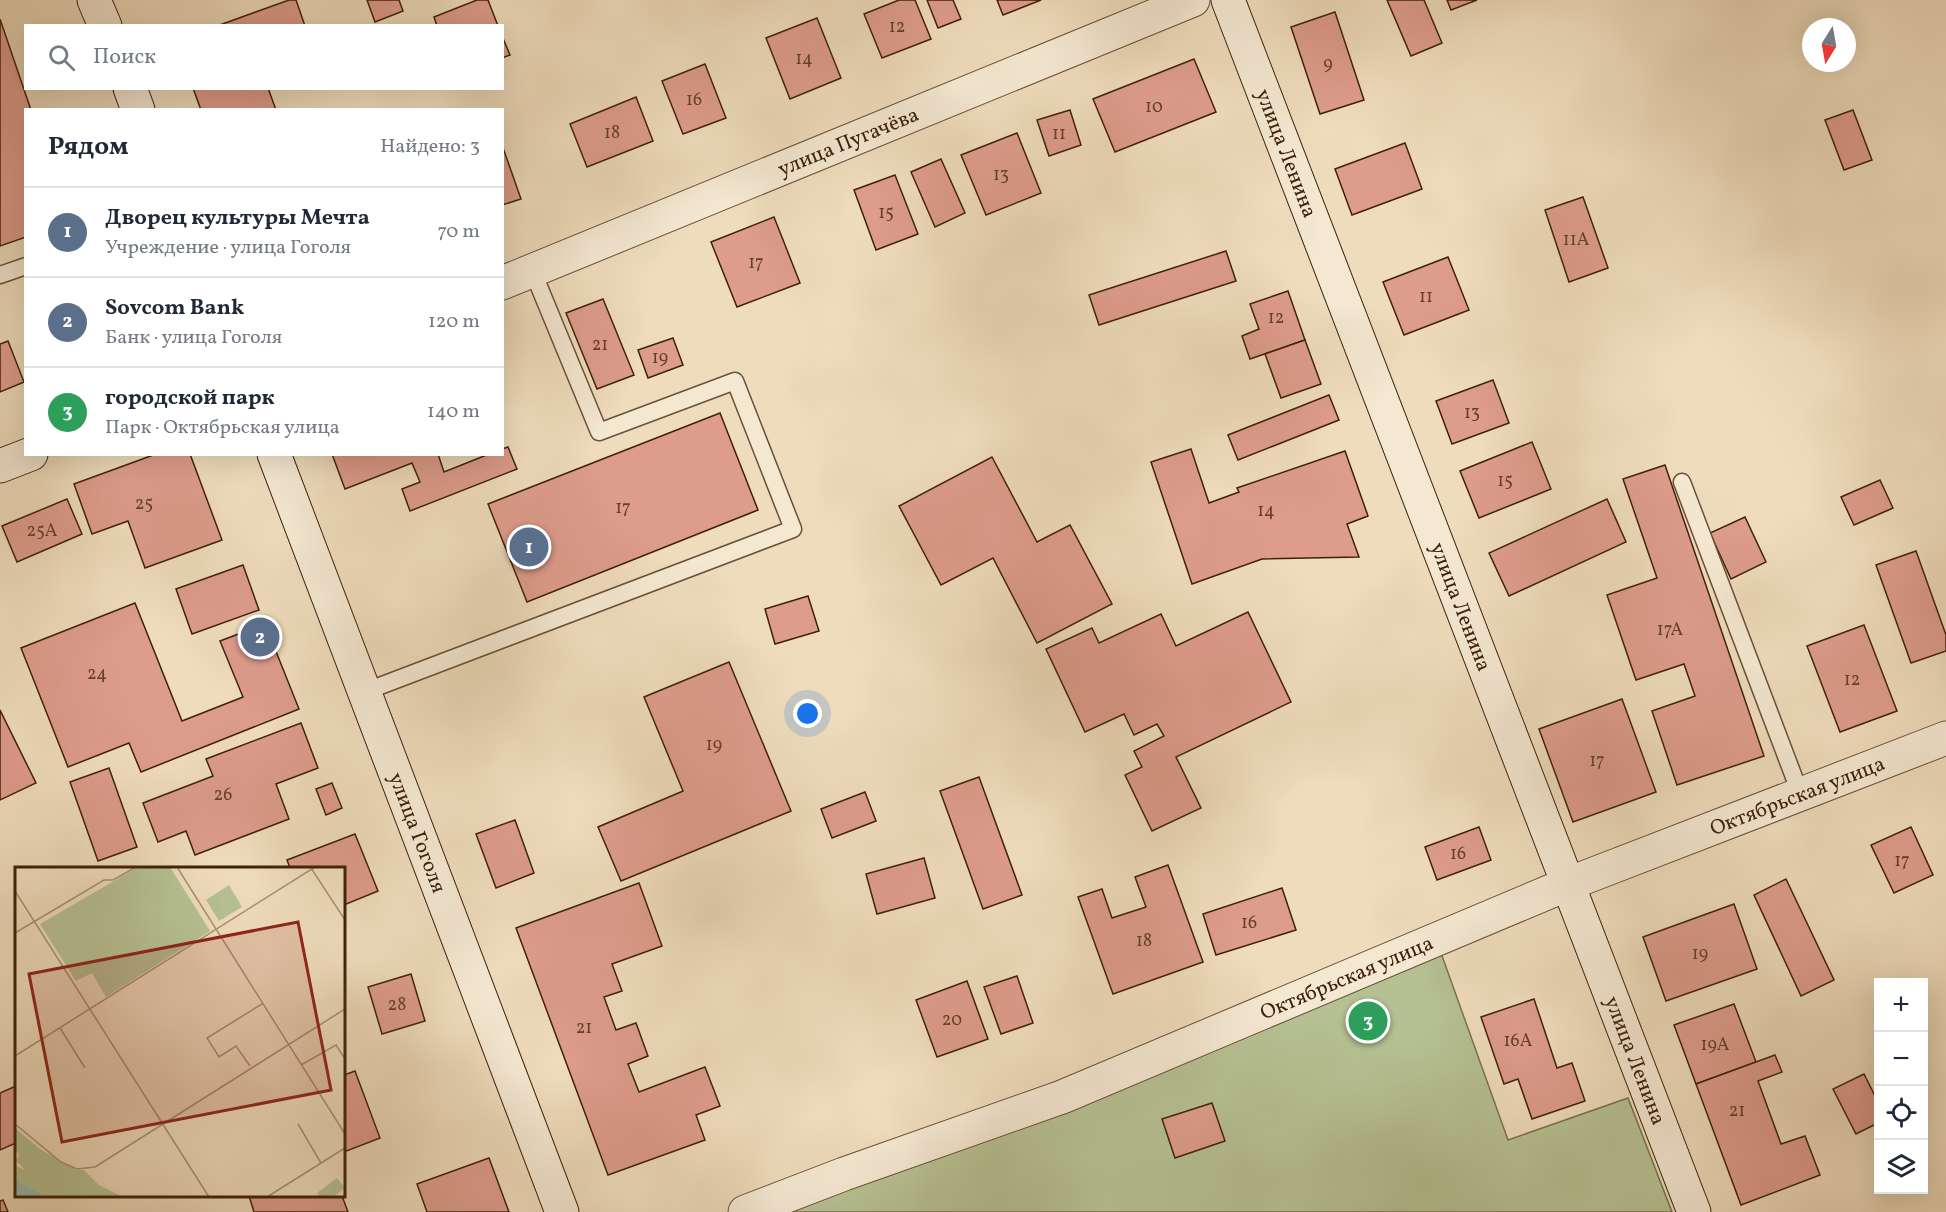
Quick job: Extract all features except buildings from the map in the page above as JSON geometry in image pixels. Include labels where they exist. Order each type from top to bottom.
[{"type":"street","points":[[94,0],[104,24]]},
{"type":"street","name":"улица Пугачёва","points":[[504,282],[1193,0]]},
{"type":"street","name":"улица Ленина","points":[[1228,0],[1694,1212]]},
{"type":"street","points":[[131,90],[137,108]]},
{"type":"street","points":[[0,466],[26,456]]},
{"type":"street","name":"улица Гоголя","points":[[275,456],[562,1212]]},
{"type":"street","name":"Октябрьская улица","points":[[745,1212],[844,1173],[1062,1097],[1568,884],[1946,738]]},
{"type":"lane","points":[[0,275],[24,267]]},
{"type":"lane","points":[[364,692],[793,529],[735,381],[599,432],[533,272]]},
{"type":"lane","points":[[1682,482],[1800,794]]},
{"type":"green space","points":[[1441,953],[1508,1140],[1628,1098],[1672,1212],[775,1212]]},
{"type":"place","name":"Дворец культуры Мечта","points":[[529,547]]},
{"type":"place","name":"Sovcom Bank","points":[[260,637]]},
{"type":"place","name":"городской парк","points":[[1368,1021]]}]
